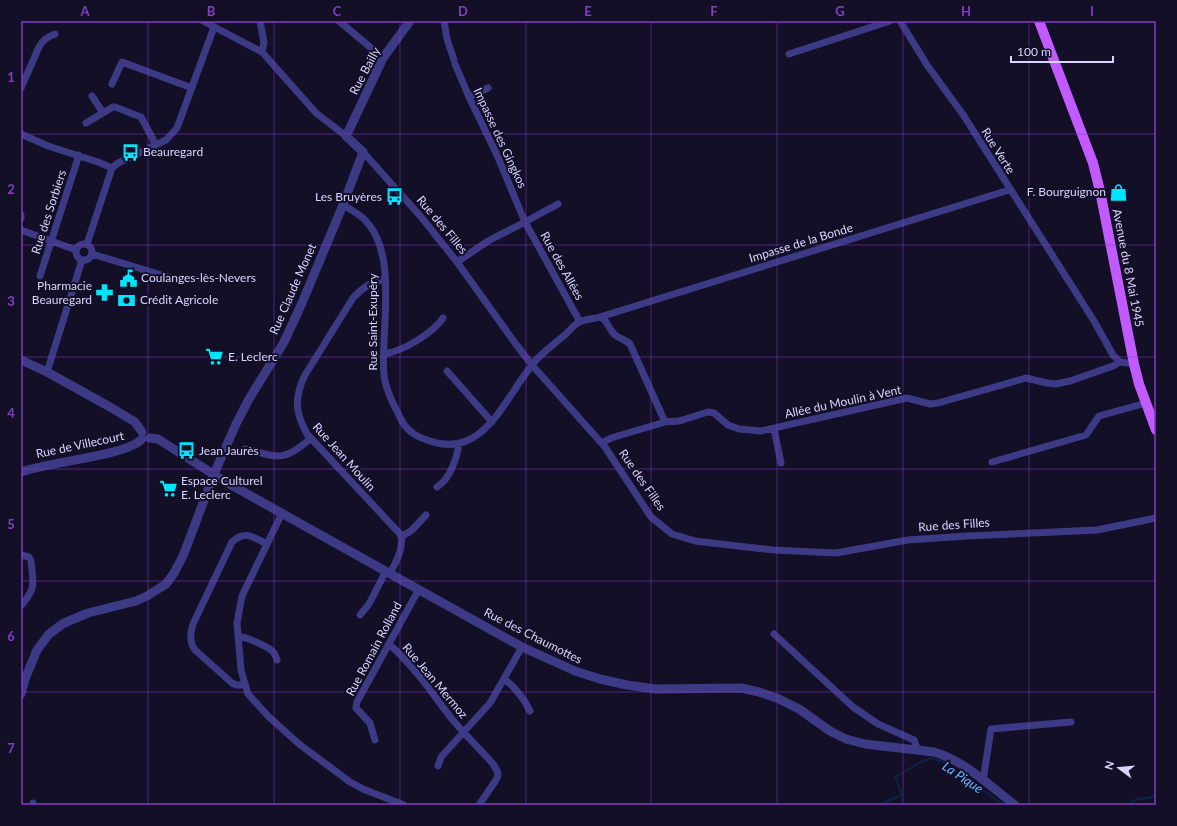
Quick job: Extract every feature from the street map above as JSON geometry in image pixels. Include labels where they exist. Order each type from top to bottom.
[{"type":"main road","name":"Avenue du 8 Mai 1945","points":[[1039,21],[1093,162],[1134,364],[1156,430]]},
{"type":"street","points":[[202,21],[262,52],[316,113],[346,136]]},
{"type":"street","points":[[260,21],[264,43],[262,52]]},
{"type":"street","points":[[339,21],[384,58]]},
{"type":"street","name":"Rue Bailly","points":[[346,136],[384,58],[410,21]]},
{"type":"street","name":"Impasse des Gingkos","points":[[444,21],[447,39],[454,62],[526,222]]},
{"type":"street","points":[[789,54],[890,21]]},
{"type":"street","name":"Rue Verte","points":[[900,21],[927,65],[968,122],[1094,321],[1113,355],[1120,362]]},
{"type":"street","points":[[87,244],[112,168],[118,163],[170,137],[177,128],[214,27]]},
{"type":"street","points":[[21,88],[39,47],[48,37],[54,34]]},
{"type":"street","points":[[112,84],[122,62],[192,88]]},
{"type":"street","points":[[469,97],[488,88]]},
{"type":"street","points":[[92,96],[102,114]]},
{"type":"street","points":[[86,123],[115,107],[140,117],[156,144]]},
{"type":"street","points":[[21,134],[48,146],[112,168]]},
{"type":"street","name":"Rue des Filles","points":[[346,136],[422,218],[457,262],[532,365],[602,443],[651,517],[672,534],[695,541],[774,550],[836,553],[915,540],[1098,530],[1156,518]]},
{"type":"street","name":"Rue Claude Monet","points":[[21,694],[37,650],[50,634],[64,623],[88,613],[136,601],[158,590],[166,584],[174,573],[183,556],[214,474],[236,424],[249,398],[284,342],[302,303],[343,205],[362,152]]},
{"type":"street","name":"Rue des Sorbiers","points":[[40,276],[79,156]]},
{"type":"street","name":"Impasse de la Bonde","points":[[580,322],[1010,190]]},
{"type":"street","points":[[457,262],[488,241],[558,204]]},
{"type":"street","name":"Rue Saint-Exupéry","points":[[343,205],[363,219],[372,229],[383,253],[385,263],[384,376],[392,400],[404,425],[411,432],[424,439],[436,443],[459,443],[470,439],[484,429],[501,411],[523,375],[580,322]]},
{"type":"street","name":"Rue des Allées","points":[[526,222],[580,322]]},
{"type":"street","points":[[21,230],[76,250]]},
{"type":"street","points":[[82,260],[78,257],[76,250],[79,245],[87,244]]},
{"type":"street","points":[[87,244],[91,248],[92,254]]},
{"type":"street","points":[[82,260],[87,259],[92,254]]},
{"type":"street","points":[[92,254],[178,280]]},
{"type":"street","points":[[47,372],[82,260]]},
{"type":"street","name":"Rue Jean Moulin","points":[[385,278],[364,287],[354,298],[300,384],[296,399],[297,409],[302,425],[311,438],[401,537]]},
{"type":"street","points":[[600,317],[607,321],[615,335],[626,340],[630,344],[666,422]]},
{"type":"street","points":[[384,354],[394,352],[407,346],[427,333],[443,318]]},
{"type":"street","points":[[21,360],[47,372],[135,422],[144,436]]},
{"type":"street","points":[[1120,362],[1134,364]]},
{"type":"street","name":"Allée du Moulin à Vent","points":[[602,443],[611,438],[666,422],[680,421],[708,412],[714,413],[728,425],[739,429],[761,431],[907,398],[930,404],[938,403],[1026,378],[1056,384],[1070,381],[1113,366],[1120,362]]},
{"type":"street","points":[[447,371],[492,422]]},
{"type":"street","points":[[992,462],[1086,435],[1100,416],[1146,403]]},
{"type":"street","points":[[774,429],[781,463]]},
{"type":"street","name":"Rue des Chaumottes","points":[[144,436],[163,442],[214,474],[388,572],[522,646],[575,671],[600,679],[656,689],[740,688],[779,698],[830,731],[846,739],[865,744],[934,752],[945,755],[960,762],[1015,805]]},
{"type":"street","name":"Rue de Villecourt","points":[[21,472],[39,466],[115,451],[138,444],[144,436]]},
{"type":"street","points":[[244,449],[278,456],[287,454],[311,438]]},
{"type":"street","points":[[437,487],[442,484],[449,473],[457,453],[459,443]]},
{"type":"street","points":[[282,513],[242,596],[237,623],[241,670],[248,694],[268,716],[299,744],[337,773],[363,789],[404,805]]},
{"type":"street","points":[[360,616],[369,604],[401,547],[401,537],[412,530],[426,515]]},
{"type":"street","points":[[245,685],[236,685],[232,683],[195,650],[190,640],[191,628],[232,542],[242,535],[248,535],[267,544]]},
{"type":"street","points":[[21,555],[29,557],[31,561],[33,585],[32,592],[21,606]]},
{"type":"street","name":"Rue Romain Rolland","points":[[375,740],[370,723],[358,710],[356,705],[419,589]]},
{"type":"street","points":[[774,634],[853,707],[878,724],[914,740],[918,751]]},
{"type":"street","points":[[238,636],[245,637],[270,649],[274,652],[276,660]]},
{"type":"street","name":"Rue Jean Mermoz","points":[[389,644],[400,653],[454,720],[494,764],[499,776],[479,805]]},
{"type":"street","points":[[438,766],[441,757],[490,703],[522,646]]},
{"type":"street","points":[[504,679],[528,706],[530,711]]},
{"type":"street","points":[[983,781],[991,729],[1072,722]]},
{"type":"waterway","name":"La Pique","points":[[878,805],[902,795],[895,777],[931,758],[943,762],[1004,805]]},
{"type":"waterway","name":"La Pique","points":[[1128,805],[1135,800],[1156,796]]},
{"type":"place","name":"Beauregard","points":[[130,152]]},
{"type":"place","name":"F. Bourguignon","points":[[1119,192]]},
{"type":"place","name":"Les Bruyères","points":[[395,197]]},
{"type":"place","name":"Coulanges-lès-Nevers","points":[[128,278]]},
{"type":"place","name":"Pharmacie Beauregard","points":[[105,293]]},
{"type":"place","name":"Crédit Agricole","points":[[127,300]]},
{"type":"place","name":"E. Leclerc","points":[[215,357]]},
{"type":"place","name":"Jean Jaurès","points":[[186,451]]},
{"type":"place","name":"Espace Culturel E. Leclerc","points":[[168,488]]}]
